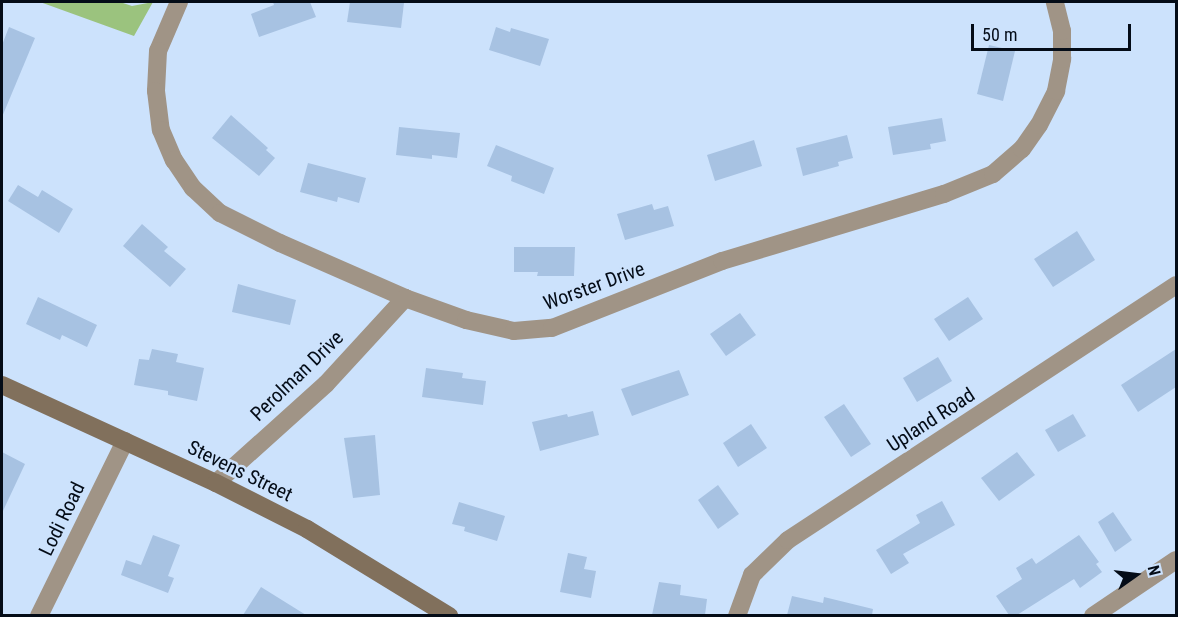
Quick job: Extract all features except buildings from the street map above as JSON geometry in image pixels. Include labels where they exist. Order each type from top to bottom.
[{"type":"street","name":"Worster Drive","points":[[179,2],[158,51],[156,91],[161,130],[174,160],[193,188],[220,213],[405,297],[466,320],[514,331],[552,328],[722,261],[944,194],[993,174],[1022,150],[1039,125],[1056,91],[1062,59],[1062,31],[1055,2]]},
{"type":"street","name":"Upland Road","points":[[737,615],[752,574],[788,540],[1176,285]]},
{"type":"street","name":"Perolman Drive","points":[[216,483],[326,384],[405,297]]},
{"type":"street","name":"Stevens Street","points":[[2,385],[216,483],[307,529],[449,615]]},
{"type":"street","name":"Lodi Road","points":[[39,615],[125,441]]},
{"type":"street","points":[[1093,615],[1176,560]]},
{"type":"green space","points":[[40,2],[120,2],[132,6],[153,2],[134,36]]}]
